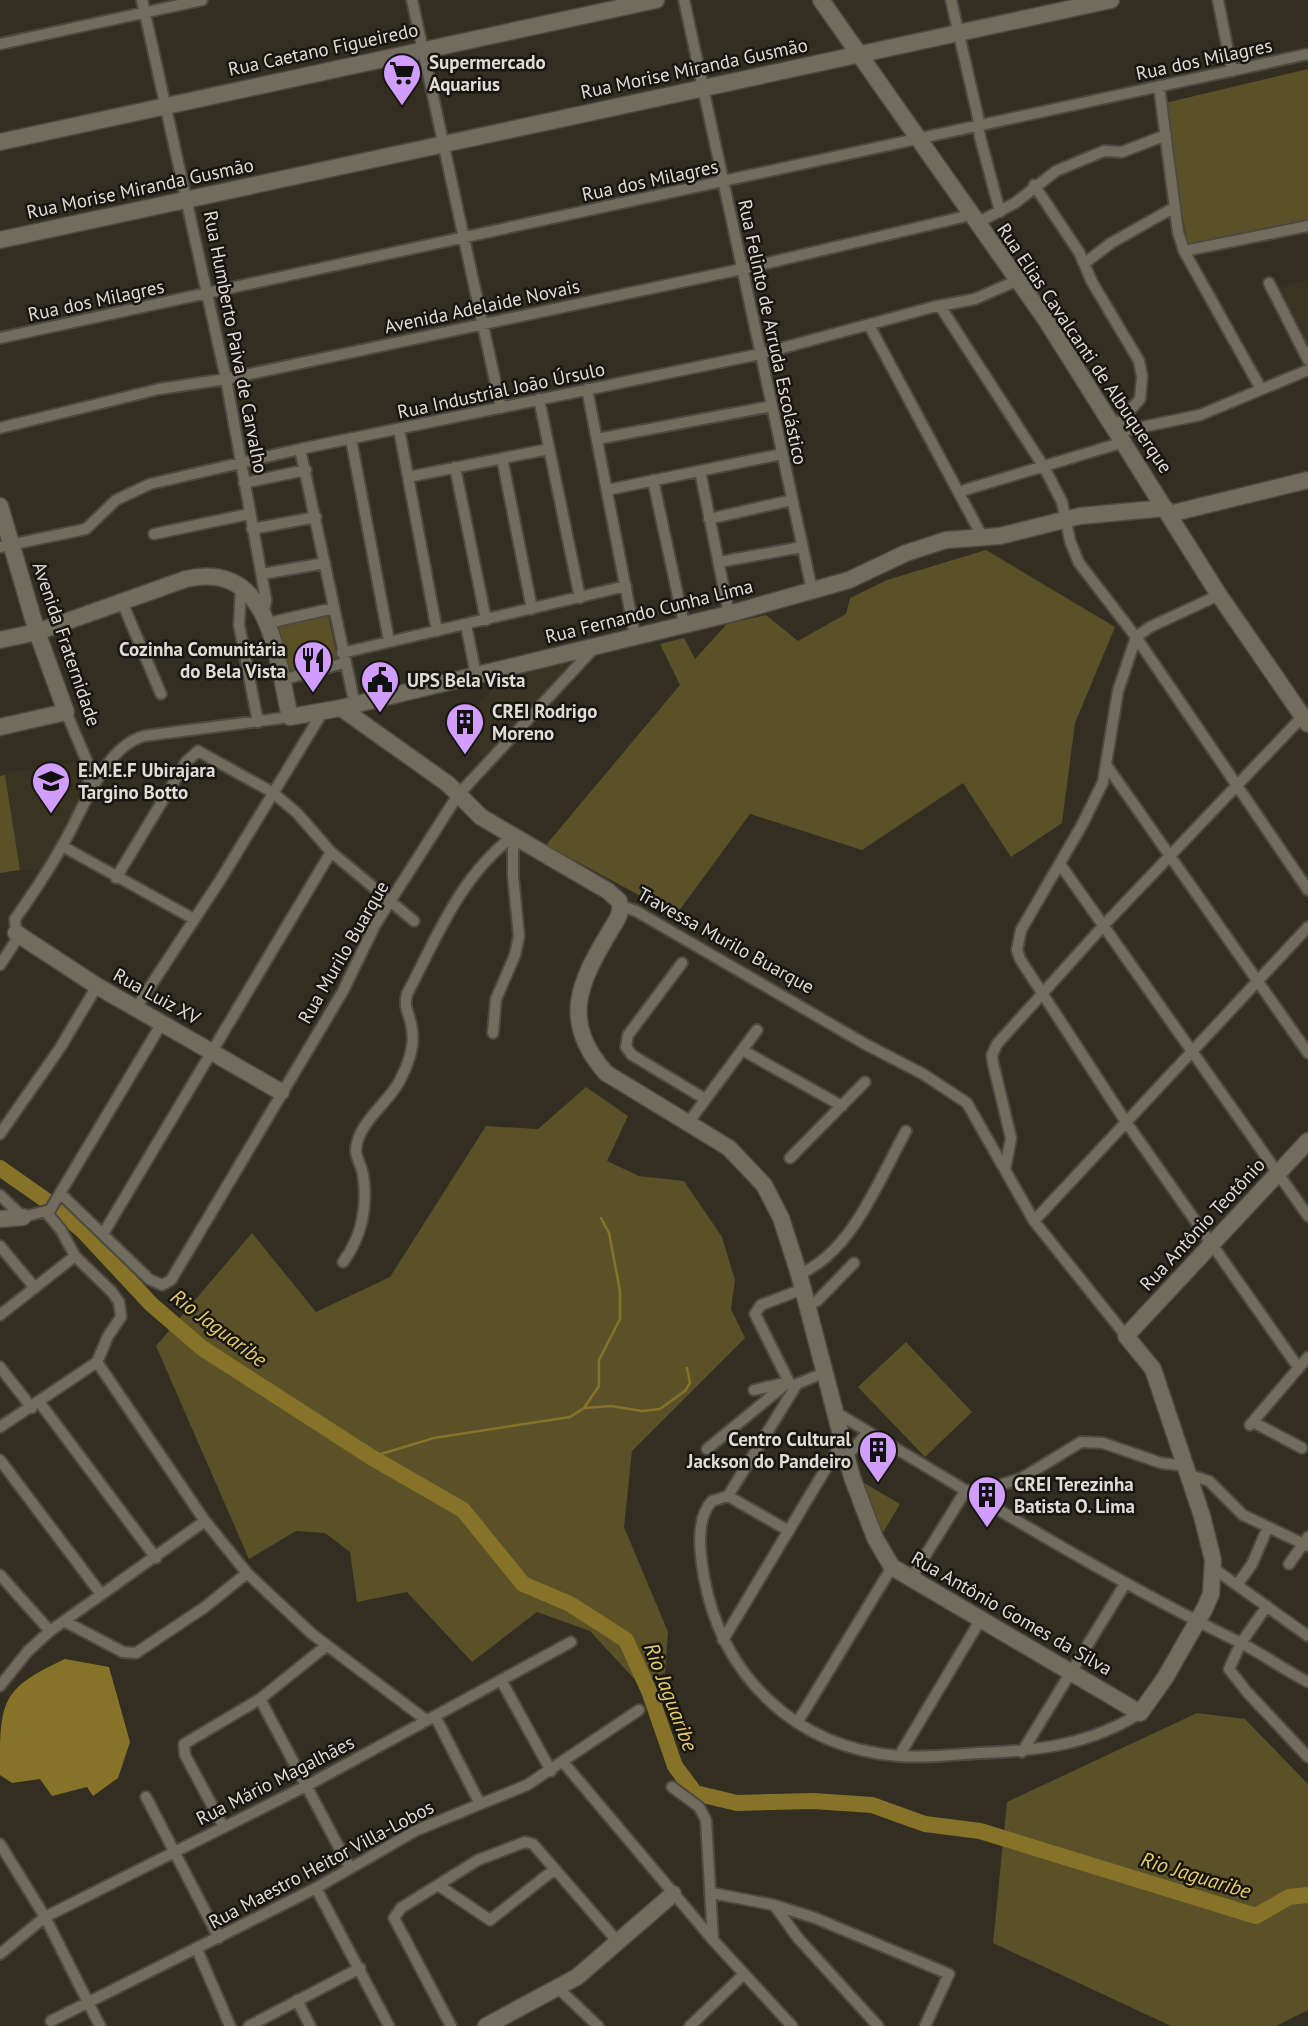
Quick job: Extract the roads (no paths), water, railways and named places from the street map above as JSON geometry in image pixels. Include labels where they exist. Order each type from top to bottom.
[{"type":"street","name":"Rua Humberto Paiva de Carvalho","points":[[142,0],[205,295],[226,379],[239,462],[267,600],[266,617],[290,717]]},
{"type":"street","points":[[412,0],[501,408]]},
{"type":"street","name":"Rua Caetano Figueiredo","points":[[0,142],[656,0]]},
{"type":"street","name":"Rua Felinto de Arruda Escolástico","points":[[684,0],[812,590]]},
{"type":"street","name":"Rua Elias Cavalcanti de Albuquerque","points":[[821,0],[1018,280],[1119,434],[1219,595],[1305,720]]},
{"type":"street","points":[[951,0],[1000,212]]},
{"type":"street","name":"Rua Morise Miranda Gusmão","points":[[0,240],[1111,0]]},
{"type":"street","points":[[1218,0],[1232,71]]},
{"type":"street","points":[[0,44],[195,1]]},
{"type":"street","name":"Rua dos Milagres","points":[[0,338],[979,128],[1308,54]]},
{"type":"street","points":[[1159,86],[1175,207],[1184,251],[1261,389]]},
{"type":"street","name":"Avenida Adelaide Novais","points":[[0,428],[159,389],[226,379],[974,219],[1000,212],[1034,185],[1082,160],[1104,151],[1122,152],[1166,135]]},
{"type":"street","points":[[1034,185],[1085,263],[1092,282],[1131,344],[1142,377],[1140,399],[1119,434]]},
{"type":"street","points":[[1085,263],[1111,243],[1175,207]]},
{"type":"street","points":[[1184,251],[1308,226]]},
{"type":"street","name":"Rua Industrial João Úrsulo","points":[[6,546],[86,529],[116,500],[136,489],[239,462],[760,354],[975,299],[1018,280]]},
{"type":"street","points":[[1269,284],[1308,360]]},
{"type":"street","points":[[940,306],[1044,467],[1062,502],[1070,541],[1079,563],[1136,638],[1308,890]]},
{"type":"street","points":[[869,325],[982,538]]},
{"type":"street","points":[[958,492],[1044,467],[1119,434],[1189,419],[1308,370]]},
{"type":"street","points":[[587,389],[635,636]]},
{"type":"street","points":[[539,399],[580,598]]},
{"type":"street","points":[[597,439],[772,406]]},
{"type":"street","points":[[398,429],[437,631]]},
{"type":"street","points":[[351,439],[389,641]]},
{"type":"street","points":[[300,449],[334,608],[348,706]]},
{"type":"street","points":[[408,477],[549,449]]},
{"type":"street","points":[[607,490],[782,454]]},
{"type":"street","points":[[502,458],[532,609]]},
{"type":"street","points":[[456,467],[485,620]]},
{"type":"street","points":[[244,483],[306,470]]},
{"type":"street","points":[[700,471],[729,614]]},
{"type":"street","points":[[653,480],[684,624]]},
{"type":"street","name":"Rua Fernando Cunha Lima","points":[[88,795],[119,751],[138,737],[322,713],[595,647],[729,614],[849,580],[928,545],[961,538],[982,538],[1066,518],[1167,511],[1308,480]]},
{"type":"street","points":[[709,519],[792,500]]},
{"type":"street","name":"Avenida Fraternidade","points":[[0,506],[6,546],[66,712],[88,764],[88,795]]},
{"type":"street","points":[[154,534],[249,514]]},
{"type":"street","points":[[252,529],[316,517]]},
{"type":"street","points":[[719,562],[803,547]]},
{"type":"street","points":[[262,574],[325,563]]},
{"type":"street","points":[[0,640],[37,632],[199,576],[226,580],[241,588],[266,617],[334,608]]},
{"type":"street","points":[[281,680],[389,641],[626,586]]},
{"type":"street","points":[[241,588],[239,625],[258,722]]},
{"type":"street","points":[[1219,595],[1150,627],[1136,638],[1118,691],[1107,766],[1093,804],[1031,910],[1018,939],[1020,959],[1126,1122],[1298,1367]]},
{"type":"street","points":[[122,602],[161,694]]},
{"type":"street","points":[[466,625],[476,675]]},
{"type":"street","name":"Rua Murilo Buarque","points":[[103,1234],[149,1279],[162,1285],[171,1280],[343,991],[390,902],[458,795],[595,647]]},
{"type":"street","name":"Travessa Murilo Buarque","points":[[348,706],[458,795],[481,817],[608,891],[621,906],[636,911],[957,1095],[977,1116],[1034,1221],[1126,1336]]},
{"type":"street","points":[[0,727],[66,712]]},
{"type":"street","points":[[136,1008],[192,918],[219,882],[322,713]]},
{"type":"street","points":[[1005,1170],[1011,1138],[992,1055],[997,1044],[1170,855],[1305,720]]},
{"type":"street","points":[[116,878],[186,762],[195,752],[202,752],[272,792],[297,813],[331,852],[414,921]]},
{"type":"street","points":[[1107,766],[1308,1054]]},
{"type":"street","points":[[0,965],[17,934],[15,919],[62,846],[88,795]]},
{"type":"street","points":[[493,1033],[496,999],[515,955],[519,936],[513,876],[513,836]]},
{"type":"street","points":[[343,1262],[357,1240],[362,1220],[363,1172],[355,1151],[362,1129],[399,1082],[412,1049],[411,1023],[404,1007],[407,994],[468,879],[489,855],[513,836]]},
{"type":"street","points":[[62,846],[192,918]]},
{"type":"street","points":[[60,1197],[103,1234],[331,852]]},
{"type":"street","points":[[1060,864],[1308,1216]]},
{"type":"street","name":"Rua Antônio Gomes da Silva","points":[[621,906],[620,913],[586,974],[578,999],[577,1016],[582,1037],[590,1055],[606,1073],[729,1148],[764,1185],[781,1218],[804,1290],[845,1448],[870,1526],[892,1567],[1140,1713]]},
{"type":"street","points":[[1034,1221],[1308,927]]},
{"type":"street","name":"Rua Luiz XV","points":[[17,934],[97,986],[281,1092]]},
{"type":"street","points":[[682,963],[628,1035],[626,1047],[632,1055],[705,1099]]},
{"type":"street","points":[[0,1134],[60,1048],[97,986]]},
{"type":"street","points":[[0,1219],[48,1211],[60,1197],[162,1023]]},
{"type":"street","points":[[688,1123],[757,1031]]},
{"type":"street","points":[[742,1050],[842,1106]]},
{"type":"street","points":[[790,1157],[865,1082]]},
{"type":"street","points":[[793,1383],[755,1314],[761,1305],[804,1290],[812,1269],[841,1246],[906,1131]]},
{"type":"street","name":"Rua Antônio Teotônio","points":[[1126,1336],[1308,1141]]},
{"type":"street","points":[[0,1195],[23,1217]]},
{"type":"street","points":[[0,1427],[97,1362],[108,1336],[118,1324],[121,1309],[112,1292],[75,1256],[48,1211]]},
{"type":"street","points":[[0,1247],[35,1288]]},
{"type":"street","points":[[0,1315],[75,1256]]},
{"type":"street","points":[[804,1290],[817,1301],[853,1263]]},
{"type":"street","points":[[793,1383],[728,1496],[712,1501],[707,1506],[701,1529],[706,1584],[723,1640],[749,1680],[770,1702],[797,1723],[856,1748],[899,1756],[1022,1752],[1080,1742],[1108,1731],[1140,1713],[1197,1623],[1211,1594],[1213,1568],[1202,1516],[1153,1369],[1126,1336]]},
{"type":"street","points":[[1302,1448],[1252,1423],[1308,1357]]},
{"type":"street","points":[[97,1362],[205,1521],[247,1573],[326,1646],[430,1718],[480,1804]]},
{"type":"street","points":[[0,1367],[36,1405],[156,1558]]},
{"type":"street","points":[[754,1390],[793,1383],[826,1372]]},
{"type":"street","points":[[706,1449],[793,1383]]},
{"type":"street","points":[[837,1413],[1125,1584],[1197,1623],[1241,1643],[1308,1682]]},
{"type":"street","points":[[723,1640],[789,1531],[845,1448],[868,1432]]},
{"type":"street","points":[[910,1580],[969,1492],[1022,1478],[1061,1451],[1082,1443],[1103,1443],[1209,1481],[1243,1515],[1306,1542],[1290,1564]]},
{"type":"street","points":[[0,1460],[101,1594]]},
{"type":"street","points":[[728,1496],[789,1531]]},
{"type":"street","points":[[0,1686],[28,1651],[50,1631],[205,1521]]},
{"type":"street","points":[[1237,1585],[1252,1564],[1268,1527]]},
{"type":"street","points":[[797,1723],[892,1567]]},
{"type":"street","points":[[1213,1568],[1308,1636]]},
{"type":"street","points":[[64,1621],[123,1652],[136,1653],[205,1607],[247,1573]]},
{"type":"street","points":[[0,1575],[50,1631]]},
{"type":"street","points":[[1022,1752],[1125,1584]]},
{"type":"street","points":[[1266,1606],[1230,1663],[1232,1675],[1308,1757]]},
{"type":"street","points":[[899,1756],[981,1619]]},
{"type":"street","name":"Rua Mário Magalhães","points":[[0,1954],[45,1917],[308,1785],[571,1642]]},
{"type":"street","points":[[223,1826],[185,1755],[184,1744],[187,1739],[260,1699],[326,1646]]},
{"type":"street","points":[[501,1680],[551,1771]]},
{"type":"street","points":[[260,1699],[350,1868]]},
{"type":"street","name":"Rua Maestro Heitor Villa-Lobos","points":[[51,2021],[316,1888],[417,1830],[527,1785],[639,1710]]},
{"type":"street","points":[[563,1762],[673,1894],[792,2026]]},
{"type":"street","points":[[673,1787],[704,1815],[712,1893],[713,1940]]},
{"type":"street","points":[[146,1797],[219,1938]]},
{"type":"street","points":[[451,2026],[394,1918],[401,1908],[498,1851],[525,1842],[537,1848],[618,1941]]},
{"type":"street","points":[[0,1844],[45,1917],[100,2026]]},
{"type":"street","points":[[438,1885],[490,1920],[555,1869]]},
{"type":"street","points":[[316,1888],[389,2026]]},
{"type":"street","points":[[712,1893],[774,1905],[815,1918],[949,1974],[925,2026]]},
{"type":"street","points":[[486,2026],[558,1988],[673,1894]]},
{"type":"street","points":[[774,1905],[798,1938],[878,2026]]},
{"type":"street","points":[[197,1949],[230,2026]]},
{"type":"street","points":[[249,2026],[359,1968]]},
{"type":"street","points":[[690,2026],[744,1973]]},
{"type":"street","points":[[558,1988],[598,2026]]},
{"type":"street","points":[[297,2000],[310,2026]]},
{"type":"waterway","name":"Rio Jaguaribe","points":[[0,1168],[54,1206],[84,1232],[151,1304],[202,1348],[371,1457],[463,1510],[523,1584],[570,1604],[626,1640],[649,1691],[675,1766],[695,1793],[737,1803],[813,1801],[872,1805],[925,1824],[980,1831],[1256,1916],[1289,1897],[1308,1895]]},
{"type":"waterway","points":[[371,1457],[434,1438],[570,1417],[584,1408],[599,1386],[599,1360],[620,1319],[620,1291],[609,1233],[601,1218]]},
{"type":"waterway","points":[[584,1408],[611,1406],[642,1411],[660,1409],[685,1391],[690,1383],[687,1368]]},
{"type":"place","name":"Supermercado Aquarius","points":[[402,107]]},
{"type":"place","name":"Cozinha Comunitária do Bela Vista","points":[[313,694]]},
{"type":"place","name":"UPS Bela Vista","points":[[380,714]]},
{"type":"place","name":"CREI Rodrigo Moreno","points":[[465,756]]},
{"type":"place","name":"E.M.E.F Ubirajara Targino Botto","points":[[51,815]]},
{"type":"place","name":"Centro Cultural Jackson do Pandeiro","points":[[878,1484]]},
{"type":"place","name":"CREI Terezinha Batista O. Lima","points":[[987,1529]]}]
